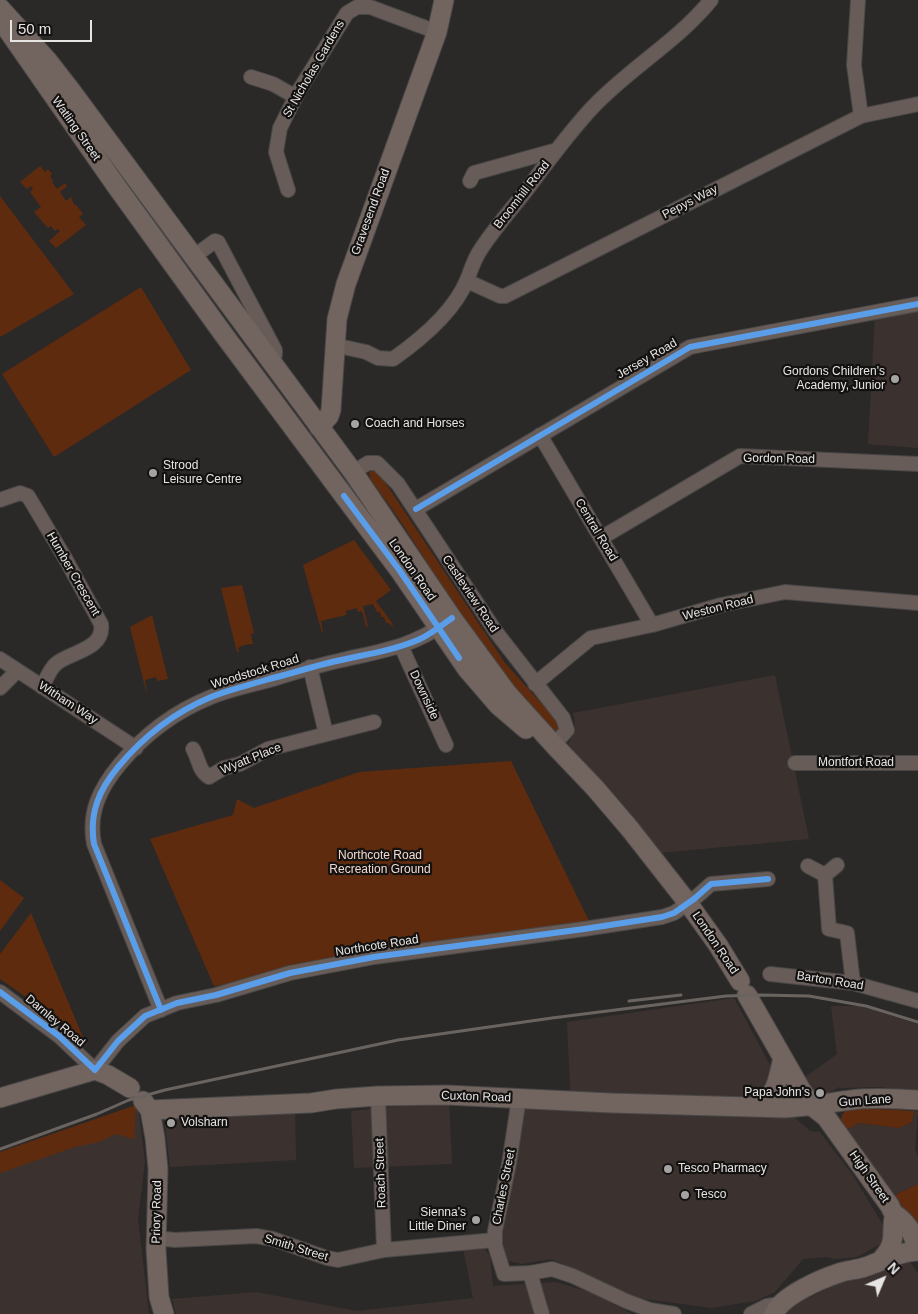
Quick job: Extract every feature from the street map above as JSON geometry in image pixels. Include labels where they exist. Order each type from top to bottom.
[{"type":"main road","name":"Gravesend Road","points":[[319,427],[329,416],[331,410],[336,319],[346,284],[438,32],[444,0]]},
{"type":"main road","name":"Watling Street","points":[[0,8],[48,60],[319,427]]},
{"type":"main road","name":"Watling Street","points":[[0,18],[100,163],[304,443]]},
{"type":"main road","name":"Watling Street","points":[[120,157],[128,184],[160,228],[161,234],[155,239]]},
{"type":"main road","name":"Watling Street","points":[[194,256],[186,262],[185,266],[238,339],[247,365]]},
{"type":"main road","name":"London Road","points":[[319,427],[344,478],[378,525],[400,571],[445,623]]},
{"type":"main road","name":"London Road","points":[[304,443],[344,478],[398,539],[473,676],[498,705],[548,745],[554,745],[611,805],[688,903],[718,945],[813,1106]]},
{"type":"main road","points":[[756,1107],[771,1096],[783,1058]]},
{"type":"main road","points":[[0,1098],[94,1070],[108,1075],[141,1099]]},
{"type":"main road","name":"Cuxton Road","points":[[141,1099],[311,1103],[378,1096],[439,1095],[784,1108],[813,1106]]},
{"type":"main road","name":"Gun Lane","points":[[813,1106],[880,1098],[918,1100]]},
{"type":"main road","name":"Priory Road","points":[[141,1099],[155,1138],[158,1169],[156,1238],[159,1297],[164,1314]]},
{"type":"main road","name":"High Street","points":[[813,1106],[826,1117],[890,1206],[894,1216],[902,1220],[915,1238],[918,1251]]},
{"type":"main road","points":[[882,1260],[891,1247],[894,1238],[894,1216]]},
{"type":"main road","points":[[777,1309],[796,1294],[840,1272],[864,1267],[906,1251],[918,1251]]},
{"type":"street","name":"Broomhill Road","points":[[334,346],[366,352],[378,358],[393,360],[407,350],[448,311],[467,280],[472,264],[481,249],[591,109],[685,28],[711,0]]},
{"type":"street","points":[[858,0],[854,65],[860,116]]},
{"type":"street","name":"St Nicholas Gardens","points":[[288,190],[276,152],[280,128],[296,97],[342,21],[355,8],[362,6],[376,9],[438,32]]},
{"type":"street","points":[[251,77],[273,84],[296,97]]},
{"type":"street","name":"Pepys Way","points":[[467,280],[493,294],[505,296],[860,116],[918,104]]},
{"type":"street","points":[[470,181],[474,173],[557,150]]},
{"type":"street","points":[[194,256],[211,243],[218,242],[275,350],[275,355],[269,360]]},
{"type":"street","name":"Jersey Road","points":[[416,509],[690,347],[918,304]]},
{"type":"street","name":"Central Road","points":[[540,435],[652,625]]},
{"type":"street","name":"Gordon Road","points":[[601,538],[740,456],[918,464]]},
{"type":"street","name":"Castleview Road","points":[[344,478],[369,463],[379,464],[398,484],[496,632],[561,715],[566,724],[566,732],[554,745]]},
{"type":"street","name":"Humber Crescent","points":[[0,500],[20,493],[28,496],[102,626],[97,640],[80,652],[56,663],[42,687]]},
{"type":"street","name":"Weston Road","points":[[535,684],[591,638],[652,625],[721,605],[785,592],[918,603]]},
{"type":"street","name":"Woodstock Road","points":[[158,1003],[98,854],[93,837],[96,807],[100,793],[109,778],[136,748],[166,722],[206,699],[310,667],[401,646],[420,639],[445,623]]},
{"type":"street","name":"Downside","points":[[401,646],[446,745]]},
{"type":"street","name":"Witham Way","points":[[0,659],[136,748]]},
{"type":"street","points":[[310,667],[326,734]]},
{"type":"street","points":[[0,688],[17,671]]},
{"type":"street","name":"Wyatt Place","points":[[193,749],[198,764],[209,777],[226,767],[240,764],[263,751],[374,722]]},
{"type":"street","name":"Montfort Road","points":[[795,763],[918,763]]},
{"type":"street","points":[[825,875],[837,865]]},
{"type":"street","points":[[808,866],[825,875]]},
{"type":"street","points":[[825,875],[829,929],[847,933],[853,983]]},
{"type":"street","name":"Northcote Road","points":[[94,1070],[118,1041],[158,1003],[177,1003],[216,995],[290,973],[374,957],[662,917],[674,913],[711,884],[768,879]]},
{"type":"street","name":"Barton Road","points":[[770,974],[853,983],[918,1000]]},
{"type":"street","name":"Darnley Road","points":[[0,992],[59,1036],[94,1070]]},
{"type":"street","name":"Roach Street","points":[[378,1096],[384,1250]]},
{"type":"street","name":"Charles Street","points":[[519,1098],[510,1159],[496,1223],[495,1240],[504,1274],[530,1273]]},
{"type":"street","name":"Smith Street","points":[[156,1238],[175,1240],[256,1236],[273,1239],[335,1260],[384,1250],[495,1240]]},
{"type":"street","points":[[542,1314],[530,1273],[552,1269],[650,1310],[674,1314]]},
{"type":"street","points":[[750,1314],[767,1306],[777,1309]]},
{"type":"shaded area","name":"Gordons Children's Academy, Junior","points":[[918,309],[918,448],[868,444],[875,314]]},
{"type":"shaded area","points":[[775,675],[809,839],[659,853],[568,744],[573,734],[575,723],[573,713]]},
{"type":"shaded area","points":[[734,998],[770,1065],[772,1072],[768,1085],[792,1115],[810,1131],[819,1131],[852,1174],[885,1228],[886,1237],[880,1244],[857,1257],[803,1259],[775,1292],[755,1301],[711,1308],[638,1298],[551,1259],[522,1264],[505,1260],[502,1237],[526,1103],[571,1105],[567,1022]]},
{"type":"shaded area","points":[[831,1006],[860,1006],[918,1024],[918,1091],[878,1087],[839,1087],[817,1100],[804,1078],[837,1054]]},
{"type":"shaded area","points":[[449,1101],[452,1164],[354,1168],[351,1111]]},
{"type":"shaded area","points":[[138,1106],[145,1161],[138,1219],[149,1314],[0,1314],[0,1154]]},
{"type":"shaded area","points":[[295,1107],[296,1160],[170,1167],[164,1115]]},
{"type":"shaded area","points":[[914,1111],[918,1112],[915,1149],[918,1156],[918,1184],[895,1195],[846,1130],[859,1123],[899,1128],[912,1122]]},
{"type":"shaded area","points":[[481,1244],[490,1256],[493,1286],[556,1282],[592,1293],[632,1314],[176,1314],[172,1299],[256,1292],[357,1311],[473,1298],[463,1248]]},
{"type":"shaded area","points":[[908,1260],[918,1273],[918,1314],[785,1314],[793,1306],[823,1291],[824,1286],[870,1277],[884,1269]]},
{"type":"green space","points":[[40,166],[45,172],[48,169],[52,174],[50,176],[52,182],[57,189],[65,183],[67,186],[60,192],[66,201],[71,197],[74,205],[83,214],[79,217],[86,225],[56,248],[49,241],[60,231],[58,229],[55,231],[51,226],[48,228],[34,212],[41,207],[30,192],[33,189],[31,186],[27,189],[20,182]]},
{"type":"green space","points":[[0,196],[74,294],[0,337]]},
{"type":"green space","points":[[141,287],[191,370],[54,457],[2,374]]},
{"type":"green space","points":[[375,467],[505,663],[559,723],[555,732],[507,682],[455,606],[399,519],[371,480],[369,472]]},
{"type":"green space","points":[[354,540],[391,590],[376,601],[393,627],[386,623],[384,617],[381,617],[380,612],[377,612],[373,604],[363,606],[368,627],[366,627],[362,611],[358,612],[357,608],[346,611],[346,615],[321,621],[322,633],[303,565]]},
{"type":"green space","points":[[242,585],[254,633],[251,634],[253,644],[238,648],[239,652],[237,652],[221,588]]},
{"type":"green space","points":[[152,615],[168,679],[158,681],[156,677],[145,680],[147,695],[130,627]]},
{"type":"green space","name":"Northcote Road Recreation Ground","points":[[511,761],[589,921],[214,986],[150,839],[233,815],[237,799],[254,808],[359,772]]},
{"type":"green space","points":[[0,880],[24,898],[0,931]]},
{"type":"green space","points":[[31,913],[87,1047],[39,1006],[0,979],[0,954]]},
{"type":"green space","points":[[136,1105],[134,1139],[116,1134],[99,1142],[75,1147],[0,1173],[0,1152]]},
{"type":"green space","points":[[850,1109],[914,1111],[912,1122],[899,1128],[859,1123],[846,1130],[841,1119],[843,1113]]},
{"type":"green space","points":[[918,1184],[918,1232],[895,1195]]},
{"type":"railway","points":[[629,1001],[681,995]]},
{"type":"railway","points":[[0,1149],[97,1114],[129,1100],[165,1090],[398,1040],[552,1018],[726,996],[760,995],[809,996],[866,1006],[918,1022]]},
{"type":"cycle path","points":[[416,509],[690,347],[918,304]]},
{"type":"cycle path","points":[[344,496],[400,571],[459,658]]},
{"type":"cycle path","points":[[161,1010],[94,844],[94,812],[101,793],[111,776],[128,756],[160,726],[198,703],[225,692],[269,679],[410,643],[428,635],[452,618]]},
{"type":"cycle path","points":[[0,992],[59,1036],[95,1070],[118,1041],[145,1016],[177,1003],[216,995],[290,973],[374,957],[662,917],[674,913],[711,884],[768,879]]},
{"type":"place","name":"Gordons Children's Academy, Junior","points":[[895,379]]},
{"type":"place","name":"Coach and Horses","points":[[355,424]]},
{"type":"place","name":"Strood Leisure Centre","points":[[153,473]]},
{"type":"place","name":"Papa John's","points":[[820,1093]]},
{"type":"place","name":"Volsharn","points":[[171,1123]]},
{"type":"place","name":"Tesco Pharmacy","points":[[668,1169]]},
{"type":"place","name":"Tesco","points":[[685,1195]]},
{"type":"place","name":"Sienna's Little Diner","points":[[476,1220]]}]
